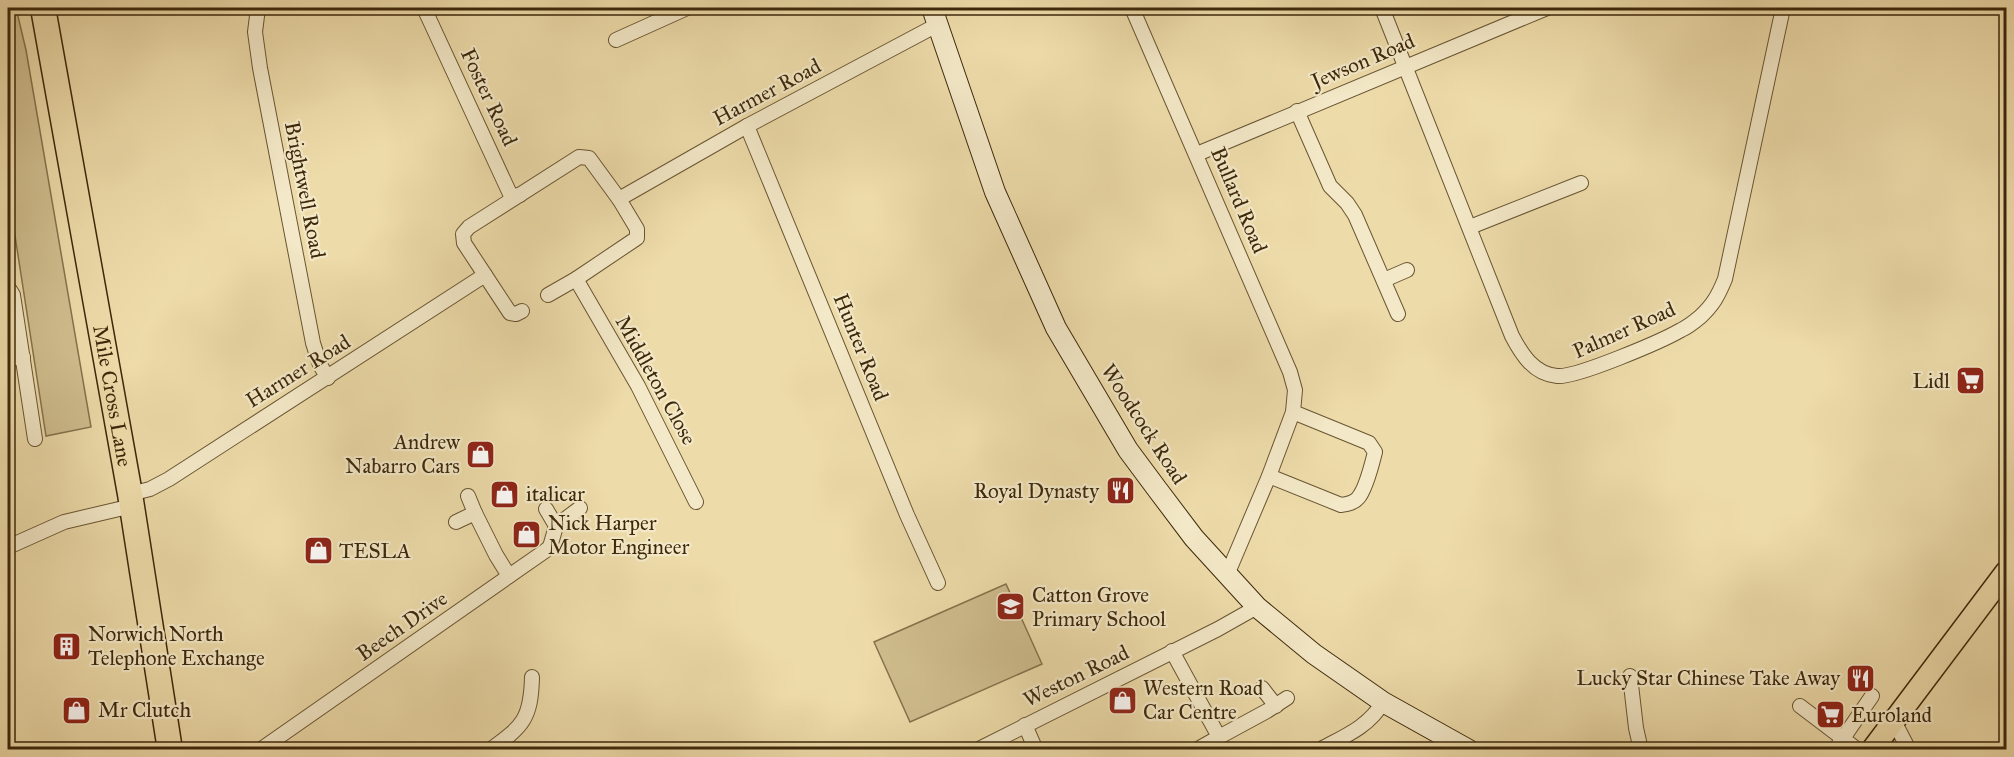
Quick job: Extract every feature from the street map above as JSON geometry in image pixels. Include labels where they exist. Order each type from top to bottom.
[{"type":"highway","name":"Mile Cross Lane","points":[[43,8],[131,500],[170,750]]},
{"type":"highway","name":"Mile Cross Lane","points":[[50,8],[51,43]]},
{"type":"main road","points":[[1872,750],[2007,572]]},
{"type":"street","name":"Brightwell Road","points":[[258,8],[255,32],[267,109],[313,343],[320,365],[328,378]]},
{"type":"street","name":"Foster Road","points":[[424,8],[511,196],[520,195]]},
{"type":"street","points":[[616,40],[687,8]]},
{"type":"street","name":"Bullard Road","points":[[1132,8],[1197,154],[1290,372],[1295,390],[1293,412],[1227,575]]},
{"type":"street","name":"Palmer Road","points":[[1382,8],[1512,336],[1522,355],[1537,370],[1556,376],[1570,376],[1594,368],[1681,330],[1699,318],[1716,301],[1725,279],[1783,8]]},
{"type":"street","name":"Jewson Road","points":[[1197,154],[1547,8]]},
{"type":"street","name":"Harmer Road","points":[[619,199],[934,16]]},
{"type":"street","name":"Woodcock Road","points":[[934,16],[995,192],[1056,328],[1128,450],[1194,538],[1257,607],[1314,654],[1383,702],[1469,750]]},
{"type":"street","points":[[1298,111],[1330,186],[1355,215],[1398,314]]},
{"type":"street","name":"Hunter Road","points":[[747,126],[903,505],[938,583]]},
{"type":"street","points":[[522,311],[516,314],[510,313],[464,243],[463,234],[469,227],[579,157],[589,158],[619,199],[637,229],[637,238],[548,295]]},
{"type":"street","points":[[1470,227],[1581,183]]},
{"type":"street","points":[[1384,280],[1407,270]]},
{"type":"street","name":"Harmer Road","points":[[8,547],[64,522],[131,500],[169,479],[485,275]]},
{"type":"street","name":"Middleton Close","points":[[576,279],[638,386],[696,502]]},
{"type":"street","points":[[8,287],[13,295],[35,439]]},
{"type":"street","points":[[8,359],[23,357]]},
{"type":"street","points":[[1269,476],[1341,506],[1359,497],[1373,463],[1375,452],[1369,443],[1293,412]]},
{"type":"street","points":[[468,496],[496,555],[509,576]]},
{"type":"street","points":[[546,508],[556,526]]},
{"type":"street","name":"Beech Drive","points":[[260,750],[550,547],[556,526],[580,508]]},
{"type":"street","points":[[456,522],[476,513]]},
{"type":"street","name":"Weston Road","points":[[977,750],[1218,629],[1257,607]]},
{"type":"street","points":[[1172,651],[1219,737]]},
{"type":"street","points":[[1630,676],[1641,750]]},
{"type":"street","points":[[490,750],[511,735],[525,720],[532,701],[532,677]]},
{"type":"street","points":[[1196,750],[1281,702],[1262,688]]},
{"type":"street","points":[[1835,750],[1872,696]]},
{"type":"street","points":[[1319,750],[1367,723],[1383,702]]},
{"type":"street","points":[[1800,706],[1858,750]]},
{"type":"street","points":[[1894,721],[1909,750]]},
{"type":"street","points":[[1024,725],[1036,750]]},
{"type":"shaded area","points":[[8,8],[16,8],[26,50],[91,427],[46,436],[11,210],[8,176],[8,126],[10,126]]},
{"type":"shaded area","points":[[1006,584],[1042,664],[910,722],[874,642]]},
{"type":"place","name":"Lidl","points":[[1971,381]]},
{"type":"place","name":"Andrew Nabarro Cars","points":[[481,454]]},
{"type":"place","name":"Royal Dynasty","points":[[1120,491]]},
{"type":"place","name":"italicar","points":[[505,494]]},
{"type":"place","name":"Nick Harper Motor Engineer","points":[[527,535]]},
{"type":"place","name":"TESLA","points":[[318,551]]},
{"type":"place","name":"Catton Grove Primary School","points":[[1011,607]]},
{"type":"place","name":"Norwich North Telephone Exchange","points":[[67,646]]},
{"type":"place","name":"Lucky Star Chinese Take Away","points":[[1861,678]]},
{"type":"place","name":"Western Road Car Centre","points":[[1122,700]]},
{"type":"place","name":"Mr Clutch","points":[[77,710]]},
{"type":"place","name":"Euroland","points":[[1830,715]]}]
